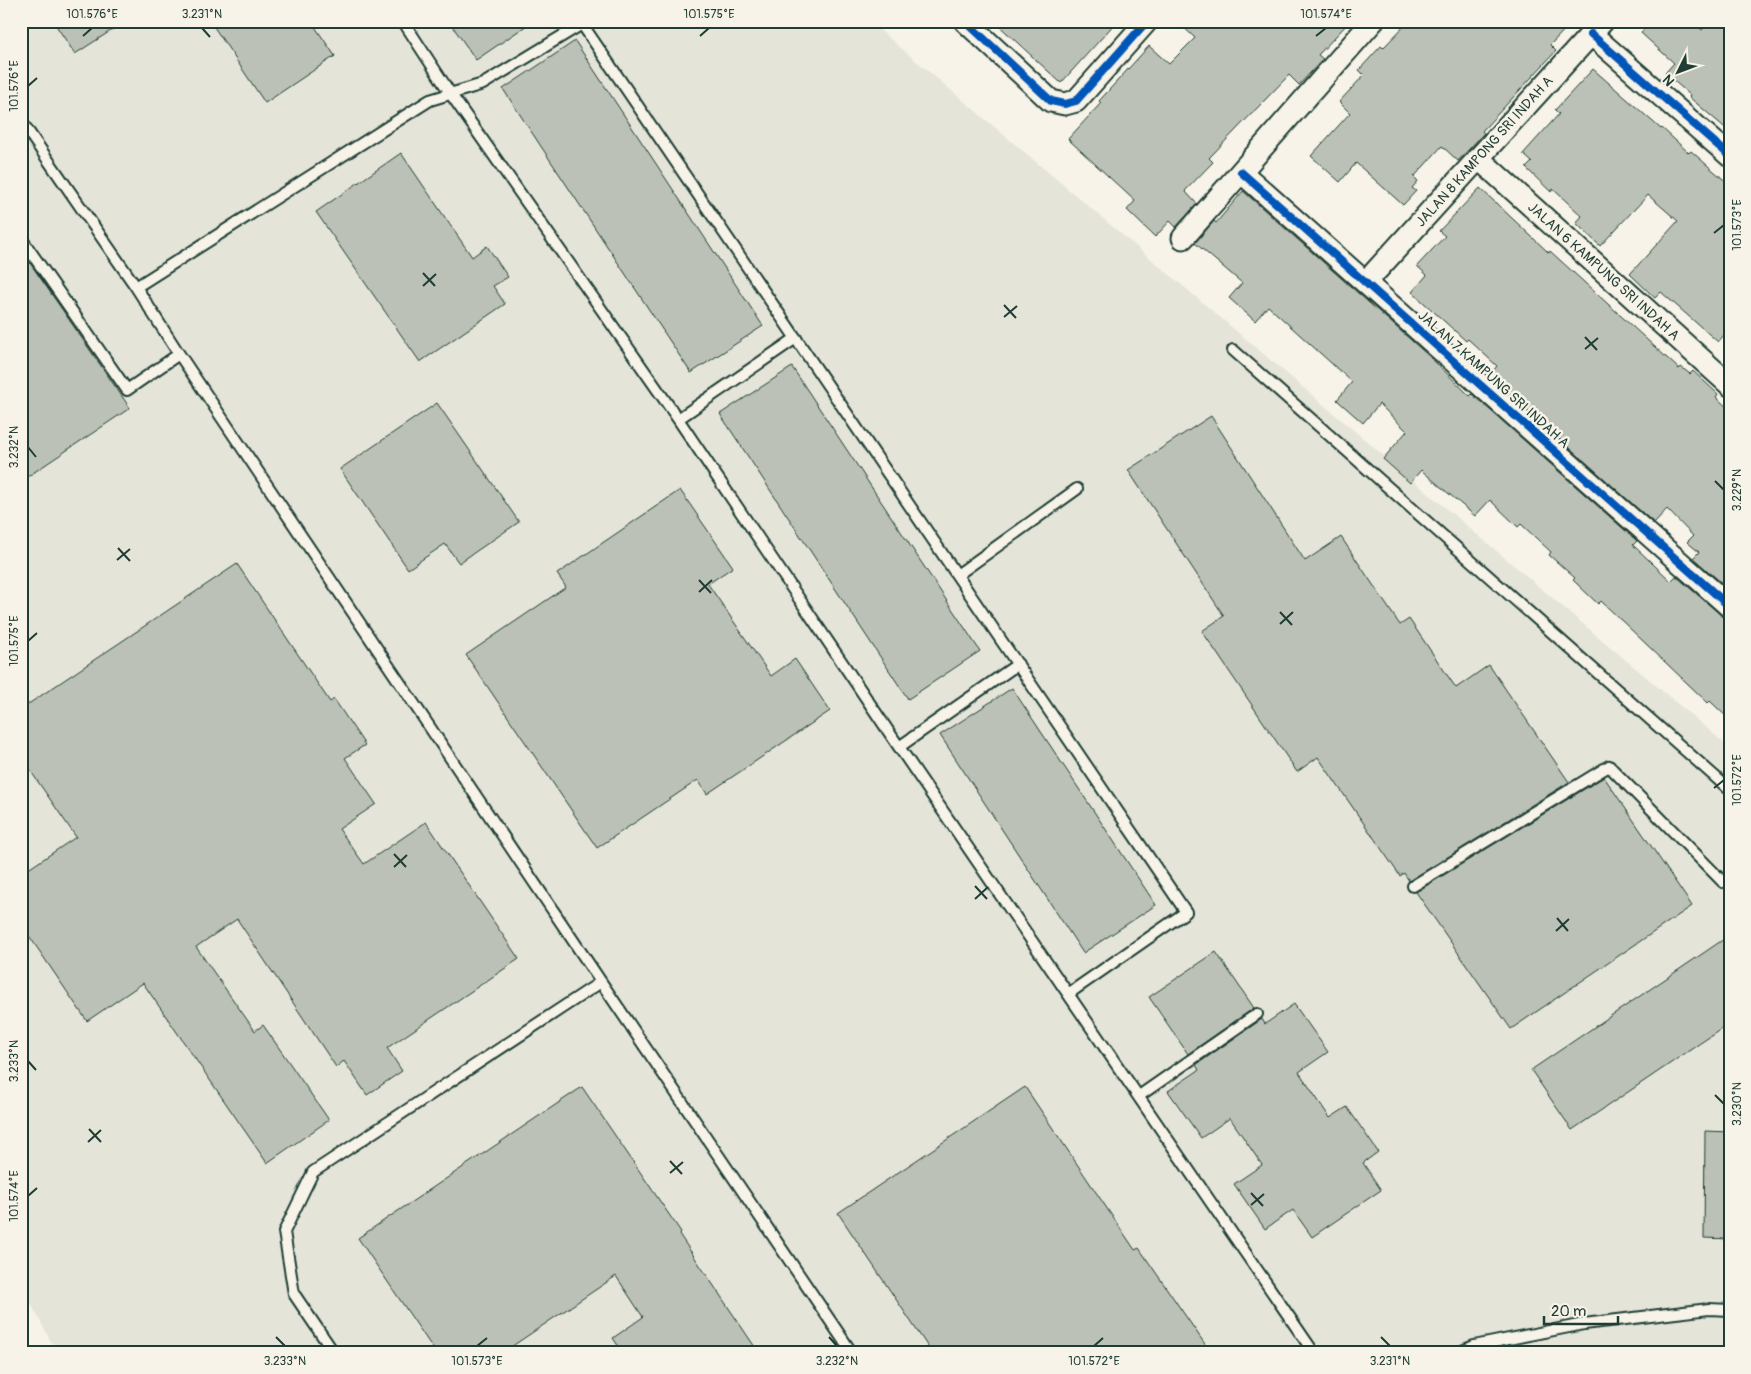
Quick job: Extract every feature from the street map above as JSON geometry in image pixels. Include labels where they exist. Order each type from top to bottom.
[{"type":"street","points":[[965,21],[1051,100],[1065,104],[1076,101],[1147,21]]},
{"type":"street","points":[[1183,238],[1373,21]]},
{"type":"street","points":[[1597,28],[1730,156]]},
{"type":"street","name":"JALAN 8 KAMPONG SRI INDAH A","points":[[1366,282],[1597,28]]},
{"type":"street","name":"JALAN 6 KAMPUNG SRI INDAH A","points":[[1478,158],[1730,385]]},
{"type":"street","name":"JALAN 7 KAMPUNG SRI INDAH A","points":[[1241,172],[1730,607]]},
{"type":"lane","points":[[403,21],[450,93],[678,419],[899,747],[1314,1353]]},
{"type":"lane","points":[[136,287],[430,100],[483,84],[582,24],[1186,912],[1068,994]]},
{"type":"lane","points":[[21,121],[136,287],[179,354],[852,1353]]},
{"type":"lane","points":[[21,238],[128,390],[179,354]]},
{"type":"lane","points":[[678,419],[796,338]]},
{"type":"lane","points":[[1233,350],[1730,790]]},
{"type":"lane","points":[[957,575],[1076,489]]},
{"type":"lane","points":[[899,747],[1018,664]]},
{"type":"lane","points":[[1413,886],[1609,766],[1723,882],[1730,876]]},
{"type":"lane","points":[[334,1353],[294,1294],[284,1232],[312,1172],[601,982]]},
{"type":"lane","points":[[1139,1096],[1257,1014]]},
{"type":"lane","points":[[1457,1353],[1474,1346],[1584,1324],[1709,1309],[1730,1310]]},
{"type":"shaded area","points":[[21,21],[869,21],[1730,748],[1730,1353],[57,1353],[21,1285]]},
{"type":"building","points":[[53,21],[126,21],[75,54]]},
{"type":"building","points":[[210,21],[311,21],[335,56],[265,103]]},
{"type":"building","points":[[449,21],[533,21],[476,60]]},
{"type":"building","points":[[994,21],[1117,21],[1061,83]]},
{"type":"building","points":[[1177,21],[1350,21],[1318,55],[1323,59],[1299,85],[1289,75],[1209,158],[1213,162],[1185,191],[1197,204],[1176,227],[1170,221],[1155,237],[1127,210],[1135,201],[1068,139],[1101,103],[1099,101],[1149,46],[1169,64],[1195,38]]},
{"type":"building","points":[[1409,21],[1573,21],[1550,45],[1556,51],[1482,131],[1484,133],[1458,161],[1442,146],[1414,177],[1418,181],[1412,188],[1416,191],[1403,205],[1356,163],[1340,182],[1311,156],[1350,113],[1339,102],[1364,75],[1359,70],[1381,46],[1383,48]]},
{"type":"building","points":[[1651,21],[1692,21],[1702,30],[1710,21],[1730,21],[1730,132],[1689,97],[1690,95],[1665,73],[1674,63],[1641,33]]},
{"type":"building","points":[[575,41],[763,326],[691,373],[503,89]]},
{"type":"building","points":[[1593,69],[1689,153],[1691,151],[1730,185],[1730,328],[1718,342],[1661,292],[1655,298],[1630,274],[1678,221],[1648,195],[1600,246],[1576,223],[1582,216],[1553,189],[1551,192],[1526,168],[1532,162],[1523,154],[1559,114],[1555,110]]},
{"type":"building","points":[[401,153],[472,257],[487,246],[508,277],[493,286],[505,304],[420,362],[316,212]]},
{"type":"building","points":[[1480,188],[1549,253],[1550,251],[1679,369],[1681,367],[1690,374],[1693,371],[1718,394],[1716,397],[1730,410],[1730,590],[1693,558],[1699,552],[1687,542],[1693,536],[1667,509],[1654,523],[1489,376],[1497,366],[1412,292],[1427,275],[1417,266],[1445,236],[1439,231]]},
{"type":"building","points":[[1243,191],[1430,357],[1470,396],[1472,394],[1637,541],[1633,545],[1671,581],[1676,576],[1722,616],[1730,619],[1730,720],[1710,701],[1708,703],[1601,601],[1598,604],[1573,580],[1575,578],[1549,555],[1551,552],[1521,524],[1518,527],[1490,500],[1475,516],[1421,470],[1410,483],[1383,459],[1407,431],[1379,404],[1363,423],[1337,400],[1352,382],[1268,306],[1255,321],[1229,298],[1242,283],[1195,243],[1214,221],[1216,223]]},
{"type":"building","points":[[21,250],[130,408],[21,481]]},
{"type":"building","points":[[792,367],[980,651],[908,699],[720,414]]},
{"type":"building","points":[[437,403],[519,522],[459,563],[445,544],[408,569],[340,469]]},
{"type":"building","points":[[1211,416],[1305,561],[1341,537],[1400,625],[1409,619],[1456,688],[1489,665],[1569,782],[1409,881],[1404,873],[1400,876],[1318,757],[1297,772],[1202,631],[1224,616],[1128,470]]},
{"type":"building","points":[[680,490],[733,567],[708,584],[771,676],[795,659],[830,711],[707,794],[698,780],[597,848],[466,655],[566,587],[557,574]]},
{"type":"building","points":[[237,564],[330,702],[334,699],[365,745],[345,758],[376,804],[339,829],[364,864],[426,822],[519,959],[387,1048],[402,1071],[367,1095],[344,1061],[336,1067],[237,919],[196,947],[255,1031],[263,1025],[329,1120],[267,1163],[143,983],[87,1021],[21,924],[21,874],[76,837],[21,757],[21,709]]},
{"type":"building","points":[[1012,688],[1156,905],[1083,953],[940,735]]},
{"type":"building","points":[[1604,777],[1692,906],[1511,1029],[1416,892]]},
{"type":"building","points":[[1730,935],[1730,1023],[1572,1130],[1531,1070]]},
{"type":"building","points":[[1216,952],[1254,1008],[1188,1054],[1149,997]]},
{"type":"building","points":[[1294,1004],[1328,1052],[1299,1072],[1330,1118],[1347,1107],[1378,1152],[1363,1163],[1381,1190],[1312,1237],[1293,1210],[1265,1229],[1234,1184],[1262,1165],[1230,1118],[1201,1138],[1168,1091],[1199,1070],[1196,1065],[1262,1019],[1265,1024]]},
{"type":"building","points":[[582,1087],[681,1232],[679,1234],[759,1353],[623,1353],[613,1338],[643,1317],[616,1276],[502,1353],[436,1353],[358,1238]]},
{"type":"building","points":[[1025,1087],[1135,1250],[1139,1248],[1211,1353],[932,1353],[838,1213]]},
{"type":"building","points":[[1705,1131],[1730,1132],[1730,1239],[1704,1238]]},
{"type":"cycle path","points":[[965,21],[1051,101],[1065,104],[1076,101],[1147,21]]},
{"type":"cycle path","points":[[1591,34],[1730,156]]},
{"type":"cycle path","points":[[1241,172],[1730,607]]}]
